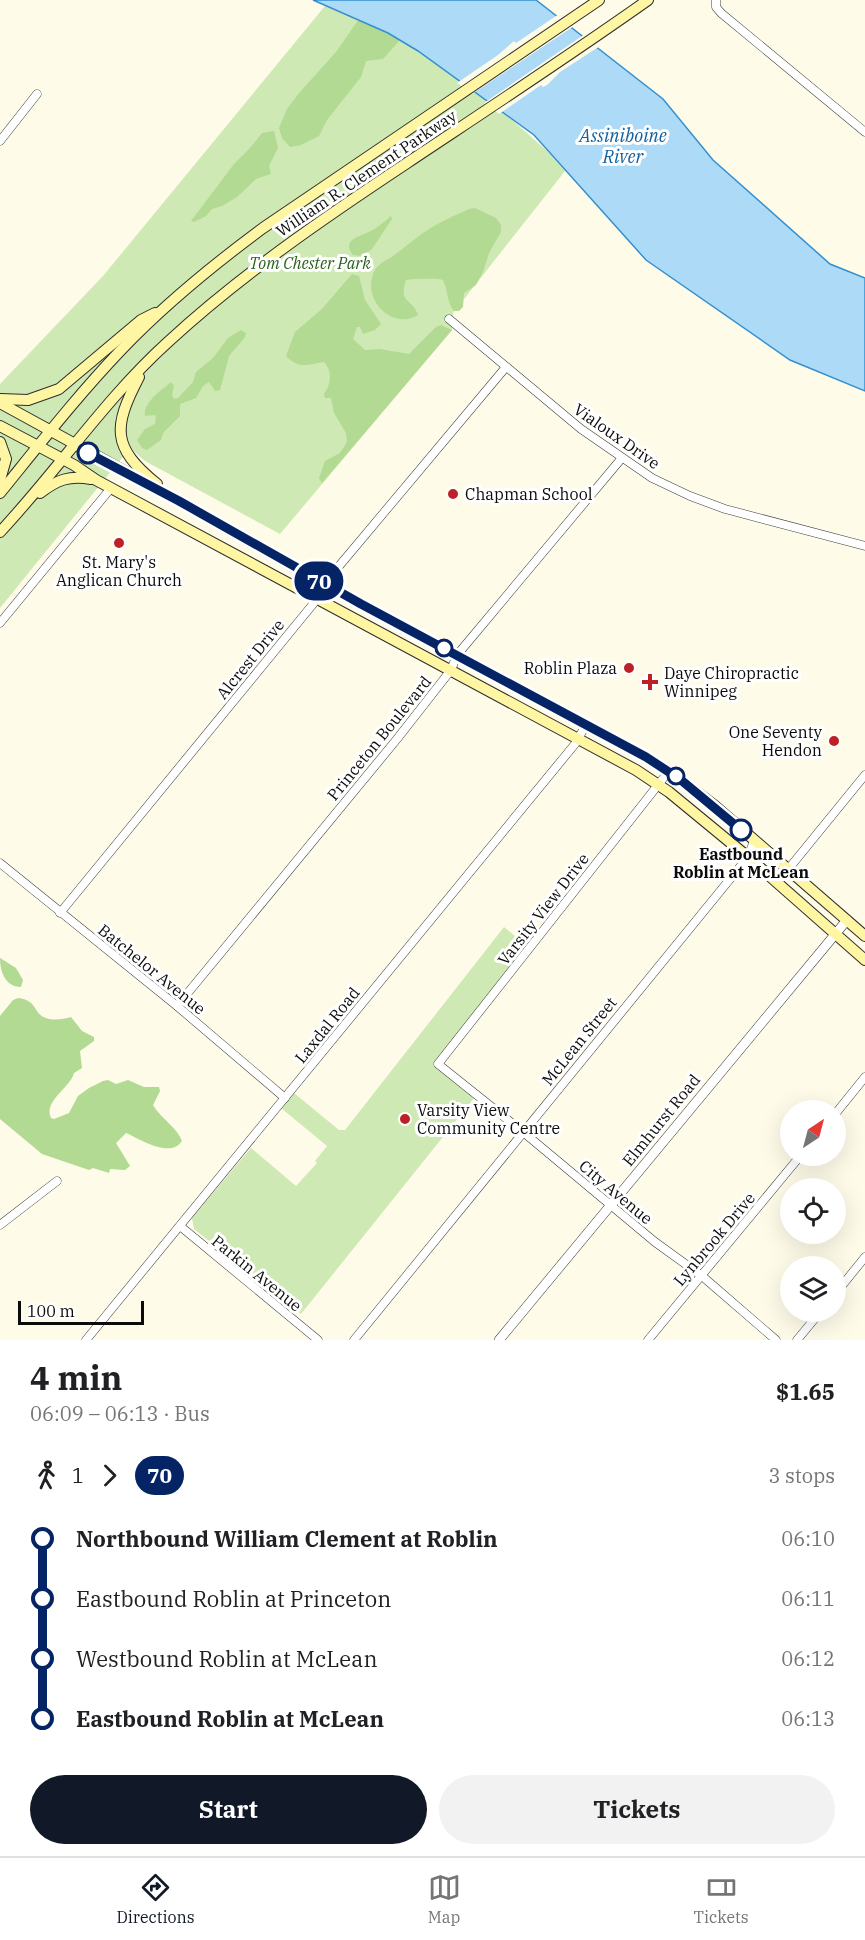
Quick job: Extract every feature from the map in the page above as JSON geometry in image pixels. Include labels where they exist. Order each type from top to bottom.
[{"type":"main road","name":"William R. Clement Parkway","points":[[0,493],[122,349],[163,309],[212,267],[263,228],[599,0]]},
{"type":"main road","name":"William R. Clement Parkway","points":[[0,532],[147,362],[213,302],[278,251],[648,0]]},
{"type":"main road","points":[[0,399],[28,400],[49,394],[76,376],[141,320],[163,309]]},
{"type":"main road","points":[[147,362],[121,416],[121,437],[125,449],[137,467],[179,501]]},
{"type":"main road","points":[[0,403],[324,584],[669,771],[789,869],[865,936]]},
{"type":"main road","points":[[0,426],[62,458],[96,480],[636,770],[748,857],[865,960]]},
{"type":"main road","points":[[0,442],[6,459],[0,480]]},
{"type":"main road","points":[[23,507],[55,482],[69,477],[96,480]]},
{"type":"street","points":[[716,1],[716,7],[721,14],[865,132]]},
{"type":"street","points":[[0,141],[37,94]]},
{"type":"street","name":"Vialoux Drive","points":[[449,319],[581,429],[621,459],[652,478],[698,500],[725,509],[865,546]]},
{"type":"street","name":"Alcrest Drive","points":[[60,913],[318,598],[324,584],[506,367]]},
{"type":"street","name":"Princeton Boulevard","points":[[177,1006],[397,740],[451,670],[457,655],[621,459]]},
{"type":"street","points":[[0,623],[111,488]]},
{"type":"street","name":"Laxdal Road","points":[[86,1340],[579,738],[586,725]]},
{"type":"street","name":"Varsity View Drive","points":[[438,1064],[669,771]]},
{"type":"street","points":[[777,883],[865,776]]},
{"type":"street","name":"McLean Street","points":[[354,1340],[748,857],[754,842]]},
{"type":"street","name":"Batchelor Avenue","points":[[0,863],[177,1006],[285,1098]]},
{"type":"street","name":"Elmhurst Road","points":[[499,1340],[847,920]]},
{"type":"street","name":"City Avenue","points":[[438,1064],[655,1242],[702,1276],[776,1340]]},
{"type":"street","points":[[846,1101],[865,1077]]},
{"type":"street","name":"Lynbrook Drive","points":[[648,1340],[792,1166]]},
{"type":"street","points":[[0,1225],[57,1181]]},
{"type":"street","name":"Parkin Avenue","points":[[180,1226],[318,1340]]},
{"type":"street","points":[[846,1281],[865,1257]]},
{"type":"street","points":[[797,1340],[812,1322]]},
{"type":"green space","name":"Tom Chester Park","points":[[325,6],[388,33],[418,51],[511,119],[546,150],[565,171],[453,313],[452,330],[280,534],[145,461],[130,448],[0,608],[0,384],[103,276]]},
{"type":"green space","points":[[359,19],[400,40],[383,59],[366,61],[361,77],[327,120],[319,136],[301,145],[290,147],[282,138],[279,128],[287,109],[336,52]]},
{"type":"green space","points":[[274,131],[278,148],[269,166],[271,174],[256,179],[237,197],[212,209],[206,216],[194,222],[191,221],[234,164],[262,133]]},
{"type":"green space","points":[[475,208],[496,218],[501,225],[501,232],[489,253],[476,285],[464,293],[463,307],[459,311],[454,311],[443,280],[424,279],[406,280],[404,288],[405,297],[418,315],[408,319],[398,319],[381,309],[375,301],[371,281],[379,265],[434,226]]},
{"type":"green space","points":[[391,216],[392,219],[372,249],[362,256],[353,255],[349,245],[353,239],[374,229]]},
{"type":"green space","points":[[352,274],[359,276],[365,300],[381,324],[375,330],[363,334],[360,327],[357,327],[353,339],[365,350],[380,349],[409,354],[436,327],[441,325],[452,330],[322,483],[319,478],[325,461],[340,453],[347,442],[346,433],[334,413],[331,398],[325,398],[324,394],[329,382],[329,370],[324,362],[300,365],[286,356],[295,332],[322,309]]},
{"type":"green space","points":[[241,330],[246,333],[245,337],[229,356],[220,390],[215,391],[209,382],[203,386],[196,398],[180,404],[180,416],[163,433],[161,440],[147,450],[142,448],[137,440],[145,429],[155,424],[155,415],[145,416],[150,401],[171,382],[174,386],[172,395],[174,399],[178,398],[193,382],[196,372],[213,358],[228,338]]},
{"type":"green space","name":"Varsity View Community Centre","points":[[504,927],[527,946],[435,1065],[475,1097],[301,1314],[194,1229],[192,1218],[251,1148],[296,1186],[317,1163],[315,1161],[327,1146],[281,1108],[294,1093],[339,1130],[345,1130]]},
{"type":"green space","points":[[0,958],[16,968],[23,980],[21,987],[11,984],[4,977]]},
{"type":"green space","points":[[18,998],[29,1001],[46,1018],[55,1020],[71,1017],[82,1031],[94,1037],[94,1041],[80,1051],[82,1068],[74,1073],[54,1100],[50,1112],[51,1118],[69,1113],[78,1096],[103,1081],[108,1080],[116,1084],[128,1080],[144,1087],[159,1087],[160,1091],[153,1105],[182,1141],[177,1146],[163,1148],[126,1133],[116,1143],[130,1166],[125,1170],[110,1169],[109,1173],[93,1168],[89,1170],[42,1154],[0,1119],[0,1016],[13,1000]]},
{"type":"water","name":"Assiniboine River","points":[[313,0],[536,0],[663,99],[713,160],[830,264],[865,278],[865,391],[790,360],[646,260],[534,135],[418,51],[388,33]]},
{"type":"pier","points":[[559,14],[574,26],[472,94],[457,83],[514,41],[516,43]]},
{"type":"pier","points":[[585,34],[600,46],[560,72],[547,85],[543,87],[541,85],[499,114],[484,103]]},
{"type":"bus line","name":"70","points":[[88,453],[179,501],[324,584],[646,757],[681,780],[741,830]]},
{"type":"place","name":"Chapman School","points":[[453,494]]},
{"type":"place","name":"St. Mary's Anglican Church","points":[[119,543]]},
{"type":"place","name":"Roblin Plaza","points":[[629,668]]},
{"type":"place","name":"Daye Chiropractic Winnipeg","points":[[650,682]]},
{"type":"place","name":"One Seventy Hendon","points":[[834,741]]},
{"type":"place","name":"Eastbound Roblin at McLean","points":[[741,830]]},
{"type":"place","name":"Varsity View Community Centre","points":[[405,1119]]}]
